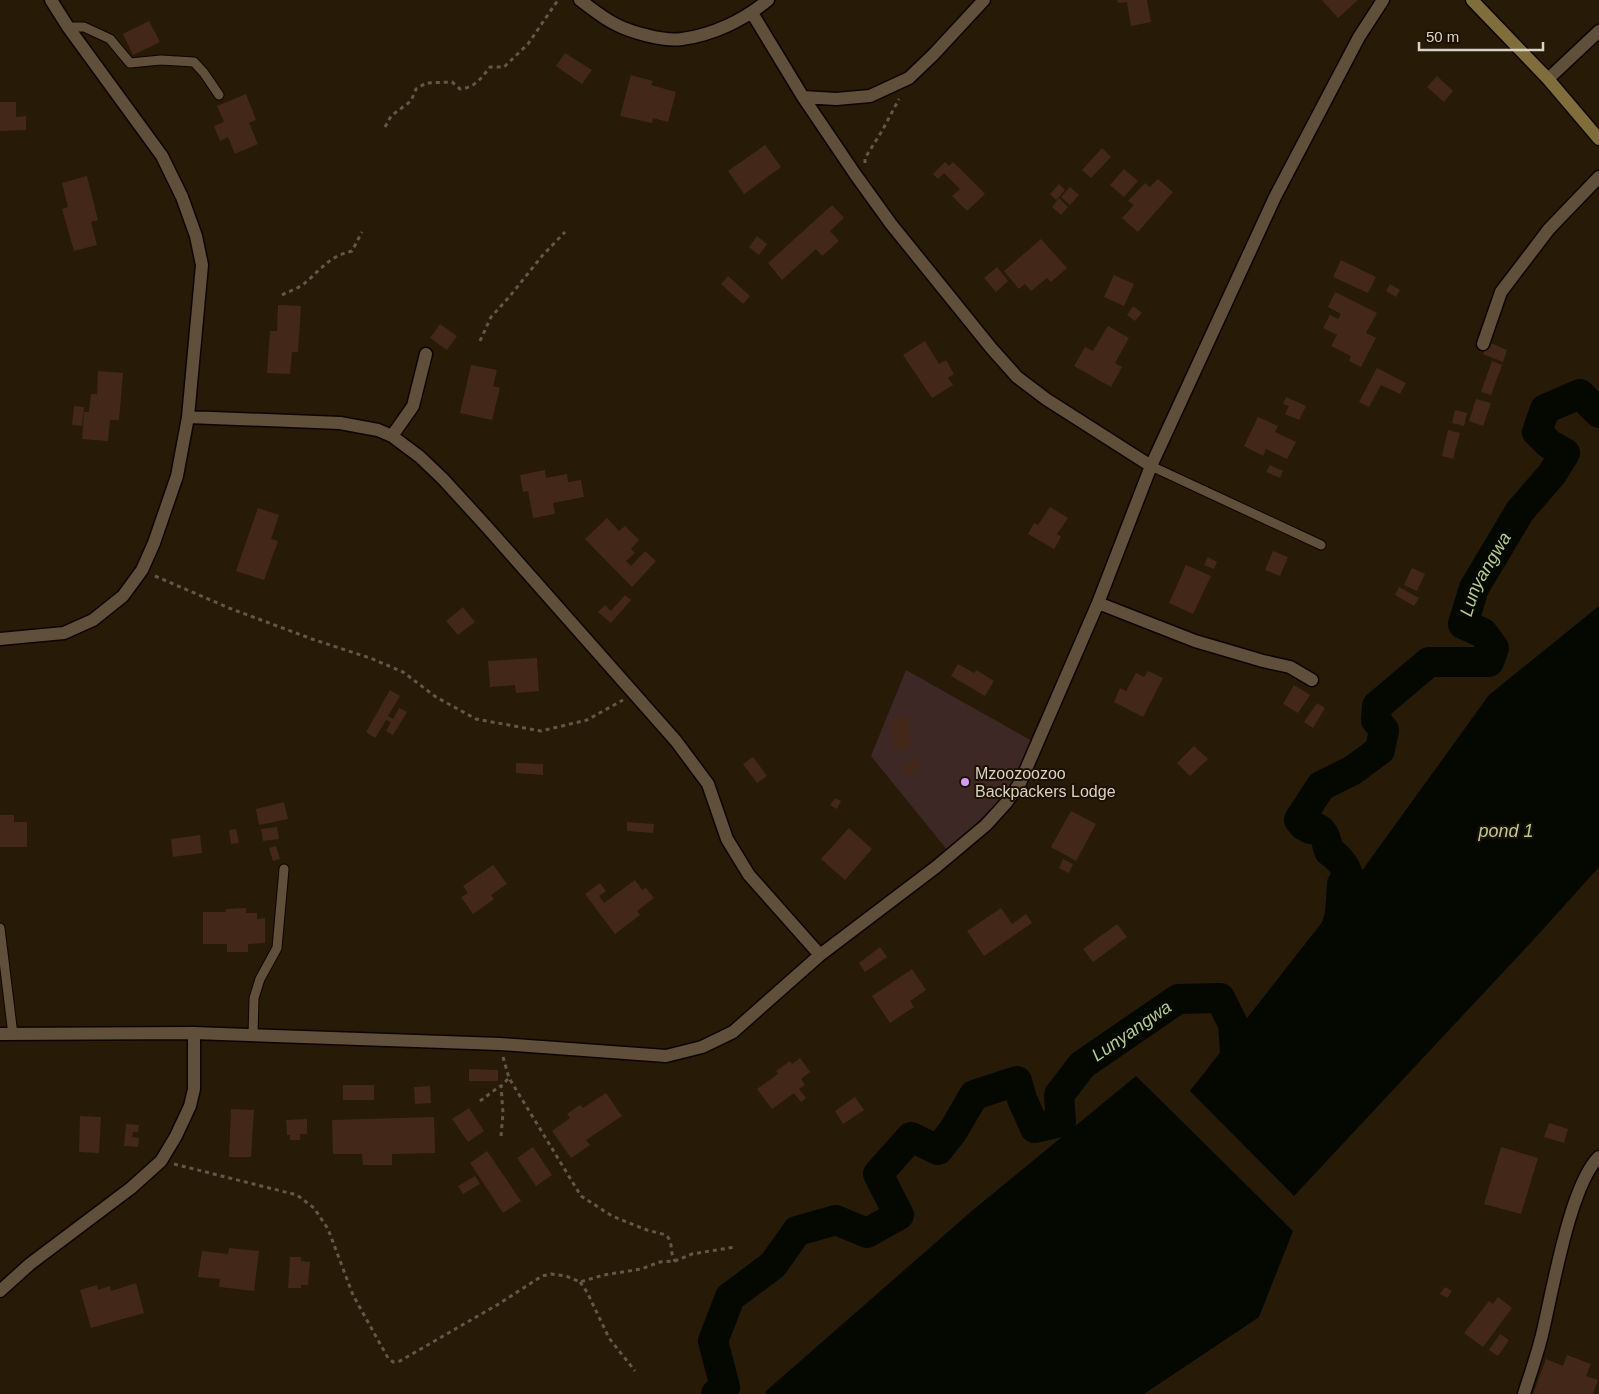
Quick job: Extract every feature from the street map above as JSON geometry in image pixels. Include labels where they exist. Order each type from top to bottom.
[{"type":"street","points":[[0,639],[64,633],[93,620],[123,596],[142,570],[154,543],[177,476],[188,417],[202,265],[196,236],[182,197],[162,156],[68,27],[51,0]]},
{"type":"street","points":[[580,0],[615,24],[643,35],[680,40],[718,30],[752,13],[768,0]]},
{"type":"street","points":[[803,97],[836,100],[870,96],[909,78],[984,0]]},
{"type":"street","points":[[0,1034],[194,1033],[500,1044],[666,1056],[702,1047],[733,1032],[820,955],[936,867],[986,825],[1006,803],[1020,783],[1098,604],[1151,466],[1275,197],[1359,37],[1383,0]]},
{"type":"street","points":[[1472,0],[1548,79],[1599,139]]},
{"type":"street","points":[[752,13],[803,97],[891,224],[992,349],[1017,377],[1046,399],[1151,466]]},
{"type":"street","points":[[1548,79],[1599,31]]},
{"type":"street","points":[[1483,344],[1501,292],[1548,229],[1599,177]]},
{"type":"street","points":[[392,436],[413,406],[426,354]]},
{"type":"street","points":[[188,417],[340,423],[378,430],[392,436],[420,457],[443,479],[676,741],[708,784],[726,839],[749,875],[820,955]]},
{"type":"street","points":[[1098,604],[1196,641],[1290,667],[1312,680]]},
{"type":"street","points":[[0,1291],[30,1264],[131,1188],[161,1160],[176,1136],[190,1106],[194,1089],[194,1033]]},
{"type":"street","points":[[1524,1394],[1541,1338],[1568,1226],[1580,1188],[1594,1161],[1599,1157]]},
{"type":"lane","points":[[68,27],[84,27],[110,39],[130,63],[161,60],[194,62],[219,95]]},
{"type":"lane","points":[[1151,466],[1321,545]]},
{"type":"lane","points":[[254,1035],[254,998],[260,979],[278,948],[284,869]]},
{"type":"lane","points":[[0,928],[13,1035]]},
{"type":"path","points":[[385,127],[391,116],[411,102],[416,89],[426,83],[452,82],[460,89],[468,88],[477,82],[490,67],[504,67],[528,44],[558,0]]},
{"type":"path","points":[[864,167],[865,158],[882,131],[909,78]]},
{"type":"path","points":[[282,295],[305,283],[322,265],[344,253],[352,251],[362,232]]},
{"type":"path","points":[[480,341],[492,317],[542,256],[566,232]]},
{"type":"path","points":[[142,570],[229,608],[370,658],[403,672],[436,697],[476,719],[541,732],[587,720],[635,694]]},
{"type":"path","points":[[500,1044],[509,1078],[581,1196],[612,1216],[647,1230],[666,1235],[672,1243],[672,1257],[676,1262]]},
{"type":"path","points":[[480,1101],[509,1078]]},
{"type":"path","points":[[501,1086],[503,1114],[501,1136]]},
{"type":"path","points":[[161,1160],[297,1195],[314,1208],[328,1229],[353,1295],[388,1358],[393,1362],[400,1361],[497,1305],[542,1276],[551,1274],[566,1276],[580,1282],[587,1292],[609,1338],[635,1370]]},
{"type":"path","points":[[580,1282],[604,1274],[641,1269],[660,1262],[676,1262],[692,1254],[735,1247]]},
{"type":"shaded area","points":[[906,670],[1034,742],[1012,788],[948,851],[871,756]]},
{"type":"water","name":"pond 1","points":[[1599,606],[1599,867],[1294,1196],[1190,1091],[1356,879],[1489,695]]},
{"type":"water","points":[[1136,1076],[1293,1231],[1259,1317],[1144,1394],[766,1394],[765,1392],[973,1210]]},
{"type":"building","points":[[1117,0],[1147,0],[1151,22],[1131,26],[1127,2],[1118,3]]},
{"type":"building","points":[[1322,0],[1358,0],[1338,18]]},
{"type":"building","points":[[149,21],[160,42],[133,55],[123,34]]},
{"type":"building","points":[[565,53],[592,70],[582,84],[556,66]]},
{"type":"building","points":[[631,75],[653,81],[651,85],[676,92],[668,122],[653,118],[652,123],[620,116]]},
{"type":"building","points":[[1437,76],[1453,91],[1444,102],[1427,87]]},
{"type":"building","points":[[246,94],[256,120],[249,123],[258,144],[235,154],[228,137],[220,141],[214,126],[224,122],[217,106]]},
{"type":"building","points":[[0,102],[16,102],[16,117],[26,116],[26,130],[0,131]]},
{"type":"building","points":[[765,145],[781,167],[744,194],[728,171]]},
{"type":"building","points":[[1102,148],[1111,157],[1091,178],[1082,170]]},
{"type":"building","points":[[945,162],[949,166],[953,162],[985,194],[967,211],[952,196],[960,189],[944,173],[938,179],[933,174]]},
{"type":"building","points":[[1124,169],[1138,181],[1124,197],[1110,185]]},
{"type":"building","points":[[87,176],[98,220],[91,222],[97,245],[74,251],[62,209],[68,207],[62,183]]},
{"type":"building","points":[[1158,179],[1173,192],[1138,232],[1122,218],[1134,205],[1128,201],[1145,183],[1150,187]]},
{"type":"building","points":[[1059,184],[1065,190],[1056,200],[1050,194]]},
{"type":"building","points":[[1070,187],[1079,195],[1070,205],[1061,197]]},
{"type":"building","points":[[1059,198],[1068,207],[1061,215],[1052,207]]},
{"type":"building","points":[[832,205],[844,218],[830,231],[839,241],[822,256],[816,249],[782,280],[768,263]]},
{"type":"building","points":[[757,236],[767,244],[759,255],[749,247]]},
{"type":"building","points":[[1041,239],[1067,268],[1051,282],[1047,278],[1031,291],[1025,284],[1019,289],[1004,271]]},
{"type":"building","points":[[1341,260],[1376,277],[1368,293],[1333,277]]},
{"type":"building","points":[[997,267],[1008,281],[996,292],[984,278]]},
{"type":"building","points":[[1114,275],[1134,284],[1124,306],[1104,297]]},
{"type":"building","points":[[728,276],[750,296],[743,304],[721,284]]},
{"type":"building","points":[[1390,284],[1400,290],[1396,297],[1386,291]]},
{"type":"building","points":[[1335,292],[1377,313],[1366,333],[1376,338],[1361,367],[1349,361],[1351,356],[1331,346],[1337,335],[1323,328],[1330,315],[1338,319],[1341,314],[1328,307]]},
{"type":"building","points":[[278,305],[301,306],[298,352],[292,352],[290,374],[267,373],[270,331],[277,331]]},
{"type":"building","points":[[1133,306],[1142,313],[1135,321],[1127,315]]},
{"type":"building","points":[[440,324],[457,336],[447,350],[430,338]]},
{"type":"building","points":[[1108,326],[1129,338],[1115,363],[1122,367],[1111,387],[1074,366],[1085,347],[1093,351]]},
{"type":"building","points":[[925,341],[939,364],[946,360],[954,374],[948,378],[953,385],[932,398],[903,355]]},
{"type":"building","points":[[1488,342],[1507,350],[1503,362],[1483,354]]},
{"type":"building","points":[[1492,361],[1502,365],[1491,395],[1481,392]]},
{"type":"building","points":[[471,365],[497,370],[493,386],[500,388],[492,420],[460,413]]},
{"type":"building","points":[[1377,368],[1406,383],[1400,394],[1381,385],[1369,407],[1359,402]]},
{"type":"building","points":[[98,371],[123,373],[119,420],[110,420],[108,441],[82,439],[84,412],[89,412],[91,394],[97,394]]},
{"type":"building","points":[[1286,397],[1306,406],[1299,420],[1285,414],[1289,406],[1283,404]]},
{"type":"building","points":[[1476,399],[1491,403],[1483,426],[1469,421]]},
{"type":"building","points":[[74,406],[84,407],[82,426],[72,425]]},
{"type":"building","points":[[1455,410],[1467,413],[1464,426],[1452,423]]},
{"type":"building","points":[[1258,417],[1278,426],[1275,432],[1296,442],[1287,459],[1266,449],[1263,456],[1244,446]]},
{"type":"building","points":[[1448,430],[1460,433],[1453,459],[1442,456]]},
{"type":"building","points":[[1270,465],[1283,471],[1280,478],[1266,472]]},
{"type":"building","points":[[545,470],[546,478],[567,474],[568,482],[581,480],[584,497],[553,503],[555,514],[533,518],[528,491],[523,492],[520,475]]},
{"type":"building","points":[[1050,507],[1068,518],[1057,534],[1061,537],[1054,549],[1028,534],[1034,523],[1038,525]]},
{"type":"building","points":[[258,508],[279,515],[271,539],[278,541],[264,580],[236,571]]},
{"type":"building","points":[[607,518],[619,531],[625,526],[639,540],[631,549],[635,553],[626,561],[631,566],[645,551],[656,561],[632,587],[585,539]]},
{"type":"building","points":[[1273,551],[1288,557],[1280,576],[1265,570]]},
{"type":"building","points":[[1208,557],[1217,562],[1214,569],[1204,565]]},
{"type":"building","points":[[1186,565],[1211,576],[1193,614],[1169,603]]},
{"type":"building","points":[[1412,568],[1425,574],[1417,591],[1404,585]]},
{"type":"building","points":[[1399,587],[1419,598],[1414,606],[1395,595]]},
{"type":"building","points":[[625,595],[631,600],[611,623],[598,612],[605,605],[611,611]]},
{"type":"building","points":[[463,607],[475,622],[458,635],[446,621]]},
{"type":"building","points":[[537,658],[539,691],[516,693],[515,685],[490,687],[488,661]]},
{"type":"building","points":[[958,664],[974,673],[976,670],[994,681],[985,696],[951,676]]},
{"type":"building","points":[[1148,671],[1163,678],[1143,717],[1114,702],[1120,688],[1126,691],[1136,673],[1144,677]]},
{"type":"building","points":[[1294,685],[1310,695],[1298,713],[1283,704]]},
{"type":"building","points":[[390,690],[400,696],[388,716],[393,719],[399,708],[407,712],[393,735],[386,731],[391,722],[386,720],[375,738],[366,732]]},
{"type":"building","points":[[1317,703],[1325,708],[1313,728],[1304,722]]},
{"type":"building","points":[[892,717],[909,717],[910,749],[893,749]]},
{"type":"building","points":[[1194,746],[1208,759],[1190,776],[1177,763]]},
{"type":"building","points":[[753,757],[767,776],[757,783],[743,764]]},
{"type":"building","points":[[916,757],[922,765],[908,777],[901,768]]},
{"type":"building","points":[[516,763],[543,764],[543,775],[516,773]]},
{"type":"building","points":[[835,798],[841,801],[837,809],[830,805]]},
{"type":"building","points":[[284,802],[288,819],[259,825],[256,809]]},
{"type":"building","points":[[1071,811],[1096,824],[1076,861],[1051,847]]},
{"type":"building","points":[[0,815],[14,815],[14,822],[27,822],[27,847],[0,847]]},
{"type":"building","points":[[627,822],[654,824],[653,833],[627,831]]},
{"type":"building","points":[[277,827],[279,839],[263,841],[261,829]]},
{"type":"building","points":[[849,828],[872,849],[845,880],[821,859]]},
{"type":"building","points":[[236,829],[239,843],[231,844],[229,830]]},
{"type":"building","points":[[200,835],[202,853],[173,857],[171,839]]},
{"type":"building","points":[[276,846],[280,859],[273,861],[269,848]]},
{"type":"building","points":[[1063,859],[1073,864],[1069,873],[1059,868]]},
{"type":"building","points":[[493,865],[507,884],[491,895],[494,899],[473,914],[461,897],[468,893],[463,886]]},
{"type":"building","points":[[635,880],[642,890],[646,888],[654,898],[637,911],[640,915],[615,934],[585,894],[600,883],[606,891],[599,896],[604,903]]},
{"type":"building","points":[[246,908],[246,913],[257,913],[257,919],[265,918],[265,943],[248,944],[248,952],[227,952],[227,944],[203,944],[203,912],[226,912],[226,909]]},
{"type":"building","points":[[1001,908],[1012,924],[1026,914],[1032,923],[984,956],[967,931]]},
{"type":"building","points":[[1117,924],[1127,937],[1093,962],[1083,949]]},
{"type":"building","points":[[880,947],[887,957],[865,972],[859,963]]},
{"type":"building","points":[[912,969],[926,990],[910,1001],[914,1007],[890,1023],[872,996]]},
{"type":"building","points":[[800,1058],[810,1072],[801,1079],[805,1085],[799,1089],[806,1098],[801,1102],[794,1093],[772,1109],[757,1089],[778,1074],[776,1071],[790,1061],[792,1064]]},
{"type":"building","points":[[469,1069],[498,1070],[498,1081],[469,1081]]},
{"type":"building","points":[[343,1085],[374,1085],[374,1100],[343,1100]]},
{"type":"building","points":[[430,1086],[431,1103],[415,1104],[414,1087]]},
{"type":"building","points":[[606,1093],[622,1116],[586,1140],[590,1145],[571,1158],[552,1131],[570,1118],[567,1114],[580,1105],[583,1108]]},
{"type":"building","points":[[855,1097],[864,1110],[843,1124],[835,1111]]},
{"type":"building","points":[[469,1108],[484,1131],[468,1142],[452,1119]]},
{"type":"building","points":[[231,1109],[254,1110],[251,1157],[229,1157]]},
{"type":"building","points":[[80,1116],[101,1117],[99,1153],[79,1152]]},
{"type":"building","points":[[434,1117],[435,1153],[392,1154],[392,1165],[363,1165],[362,1154],[333,1154],[332,1120]]},
{"type":"building","points":[[307,1119],[307,1134],[300,1134],[300,1140],[290,1140],[290,1135],[287,1135],[286,1120]]},
{"type":"building","points":[[1549,1123],[1568,1129],[1564,1143],[1544,1137]]},
{"type":"building","points":[[126,1124],[139,1125],[138,1132],[133,1132],[132,1137],[139,1138],[138,1147],[124,1146]]},
{"type":"building","points":[[533,1147],[552,1175],[536,1186],[517,1158]]},
{"type":"building","points":[[1501,1147],[1538,1158],[1521,1214],[1484,1204]]},
{"type":"building","points":[[487,1151],[521,1201],[503,1213],[470,1163]]},
{"type":"building","points":[[475,1176],[480,1184],[463,1194],[458,1186]]},
{"type":"building","points":[[229,1248],[259,1251],[254,1291],[219,1287],[220,1279],[198,1277],[202,1251],[228,1254]]},
{"type":"building","points":[[290,1257],[301,1257],[301,1261],[310,1262],[308,1285],[301,1285],[301,1288],[288,1288]]},
{"type":"building","points":[[136,1283],[144,1313],[91,1328],[80,1290],[97,1285],[98,1290],[110,1286],[111,1291]]},
{"type":"building","points":[[1445,1287],[1452,1291],[1447,1298],[1440,1294]]},
{"type":"building","points":[[1498,1297],[1512,1308],[1483,1347],[1464,1333],[1489,1301],[1493,1304]]},
{"type":"building","points":[[1500,1334],[1509,1340],[1498,1356],[1489,1350]]},
{"type":"building","points":[[1567,1355],[1591,1364],[1586,1376],[1598,1380],[1593,1394],[1533,1394],[1546,1359],[1563,1366]]},
{"type":"waterway","name":"Lunyangwa","points":[[1344,933],[1336,929],[1340,914],[1342,884],[1344,884],[1348,875],[1347,872],[1341,861],[1329,851],[1321,831],[1315,827],[1310,829],[1299,820],[1321,786],[1353,770],[1380,750],[1384,730],[1376,720],[1377,706],[1429,662],[1489,662],[1494,648],[1483,633],[1463,624],[1474,588],[1520,511],[1552,474],[1565,453],[1549,444],[1537,432],[1545,409],[1580,394],[1599,413]]},
{"type":"waterway","name":"Lunyangwa","points":[[716,1394],[725,1387],[713,1341],[730,1297],[773,1265],[797,1231],[836,1220],[867,1233],[899,1215],[878,1174],[911,1137],[938,1150],[953,1131],[974,1095],[1017,1081],[1022,1099],[1035,1128],[1061,1122],[1059,1095],[1082,1065],[1178,999],[1220,998],[1233,1024],[1235,1052],[1257,1061]]},
{"type":"place","name":"Mzoozoozoo Backpackers Lodge","points":[[965,782]]}]
